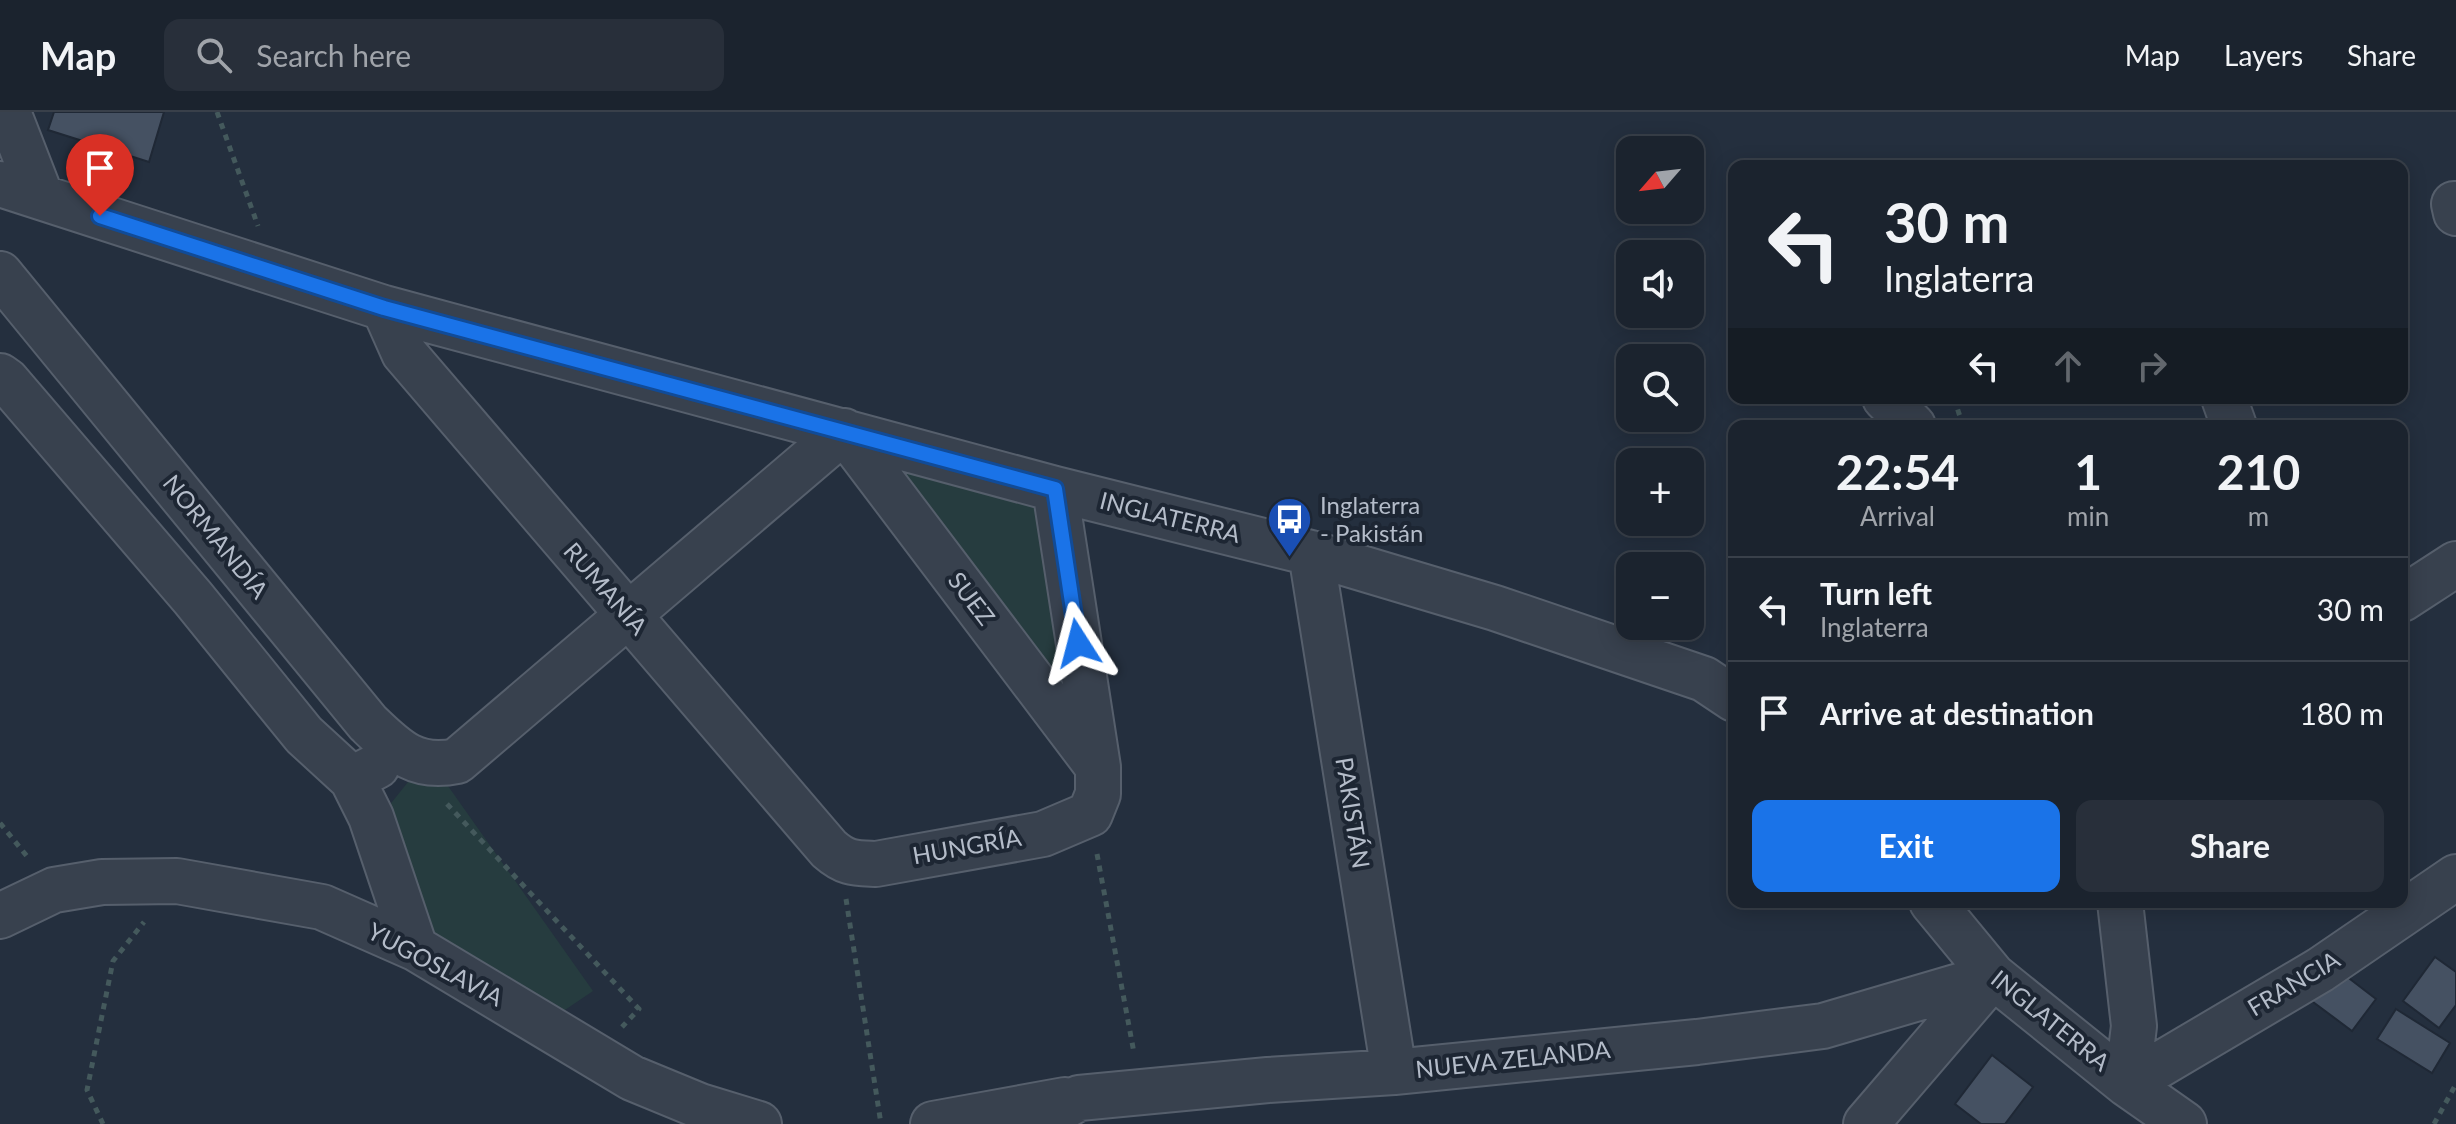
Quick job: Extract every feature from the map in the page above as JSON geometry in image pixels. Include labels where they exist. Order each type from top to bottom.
[{"type":"street","points":[[8,112],[41,197]]},
{"type":"street","name":"INGLATERRA","points":[[0,184],[384,308],[1055,489],[1311,553],[1495,608],[1704,679],[1728,695]]},
{"type":"street","name":"NORMANDÍA","points":[[0,274],[368,723],[400,753]]},
{"type":"street","name":"RUMANÍA","points":[[384,308],[404,353],[840,859]]},
{"type":"street","points":[[0,376],[193,598],[304,735],[352,779],[371,817],[415,948]]},
{"type":"street","points":[[1891,404],[1907,420]]},
{"type":"street","points":[[352,779],[400,753],[439,765],[457,761],[844,431]]},
{"type":"street","name":"SUEZ","points":[[844,431],[1098,767]]},
{"type":"street","points":[[1055,489],[1098,767],[1098,794],[1090,814]]},
{"type":"street","name":"PAKISTÁN","points":[[1311,553],[1394,1072]]},
{"type":"street","points":[[2408,595],[2456,564]]},
{"type":"street","name":"HUNGRÍA","points":[[840,859],[876,864],[1043,834],[1090,814]]},
{"type":"street","name":"FRANCIA","points":[[2127,1084],[2320,970],[2456,877]]},
{"type":"street","name":"YUGOSLAVIA","points":[[0,916],[54,890],[102,882],[177,881],[322,907],[415,948],[632,1078],[686,1101],[759,1124]]},
{"type":"street","name":"INGLATERRA","points":[[1937,908],[1993,976],[2127,1084],[2184,1124]]},
{"type":"street","points":[[2121,908],[2134,1026],[2127,1084]]},
{"type":"street","points":[[1866,1124],[1993,976]]},
{"type":"street","name":"NUEVA ZELANDA","points":[[1033,1124],[1079,1098],[1394,1072],[1697,1042],[1823,1026],[1993,976]]},
{"type":"street","points":[[933,1124],[1079,1098]]},
{"type":"path","points":[[217,112],[274,272]]},
{"type":"path","points":[[443,800],[639,1009],[592,1056]]},
{"type":"path","points":[[1090,814],[1142,1092]]},
{"type":"path","points":[[840,859],[881,1124]]},
{"type":"path","points":[[103,1124],[87,1090],[113,961],[177,881]]},
{"type":"path","points":[[2434,1124],[2456,1084]]},
{"type":"green space","points":[[884,466],[1036,499],[1069,704]]},
{"type":"green space","points":[[416,772],[448,786],[593,991],[559,1014],[434,945],[384,812]]},
{"type":"building","points":[[54,112],[164,112],[149,162],[48,130]]},
{"type":"building","points":[[2435,957],[2456,972],[2456,1005],[2439,1028],[2403,1001]]},
{"type":"building","points":[[2333,966],[2376,999],[2352,1031],[2309,999]]},
{"type":"building","points":[[2396,1009],[2450,1043],[2432,1073],[2377,1039]]},
{"type":"building","points":[[1992,1055],[2033,1087],[2005,1124],[1981,1124],[1955,1104]]},
{"type":"place","name":"Inglaterra - Pakistán","points":[[1289,559]]},
{"type":"route","points":[[100,216],[384,308],[1055,489],[1078,643]]}]
